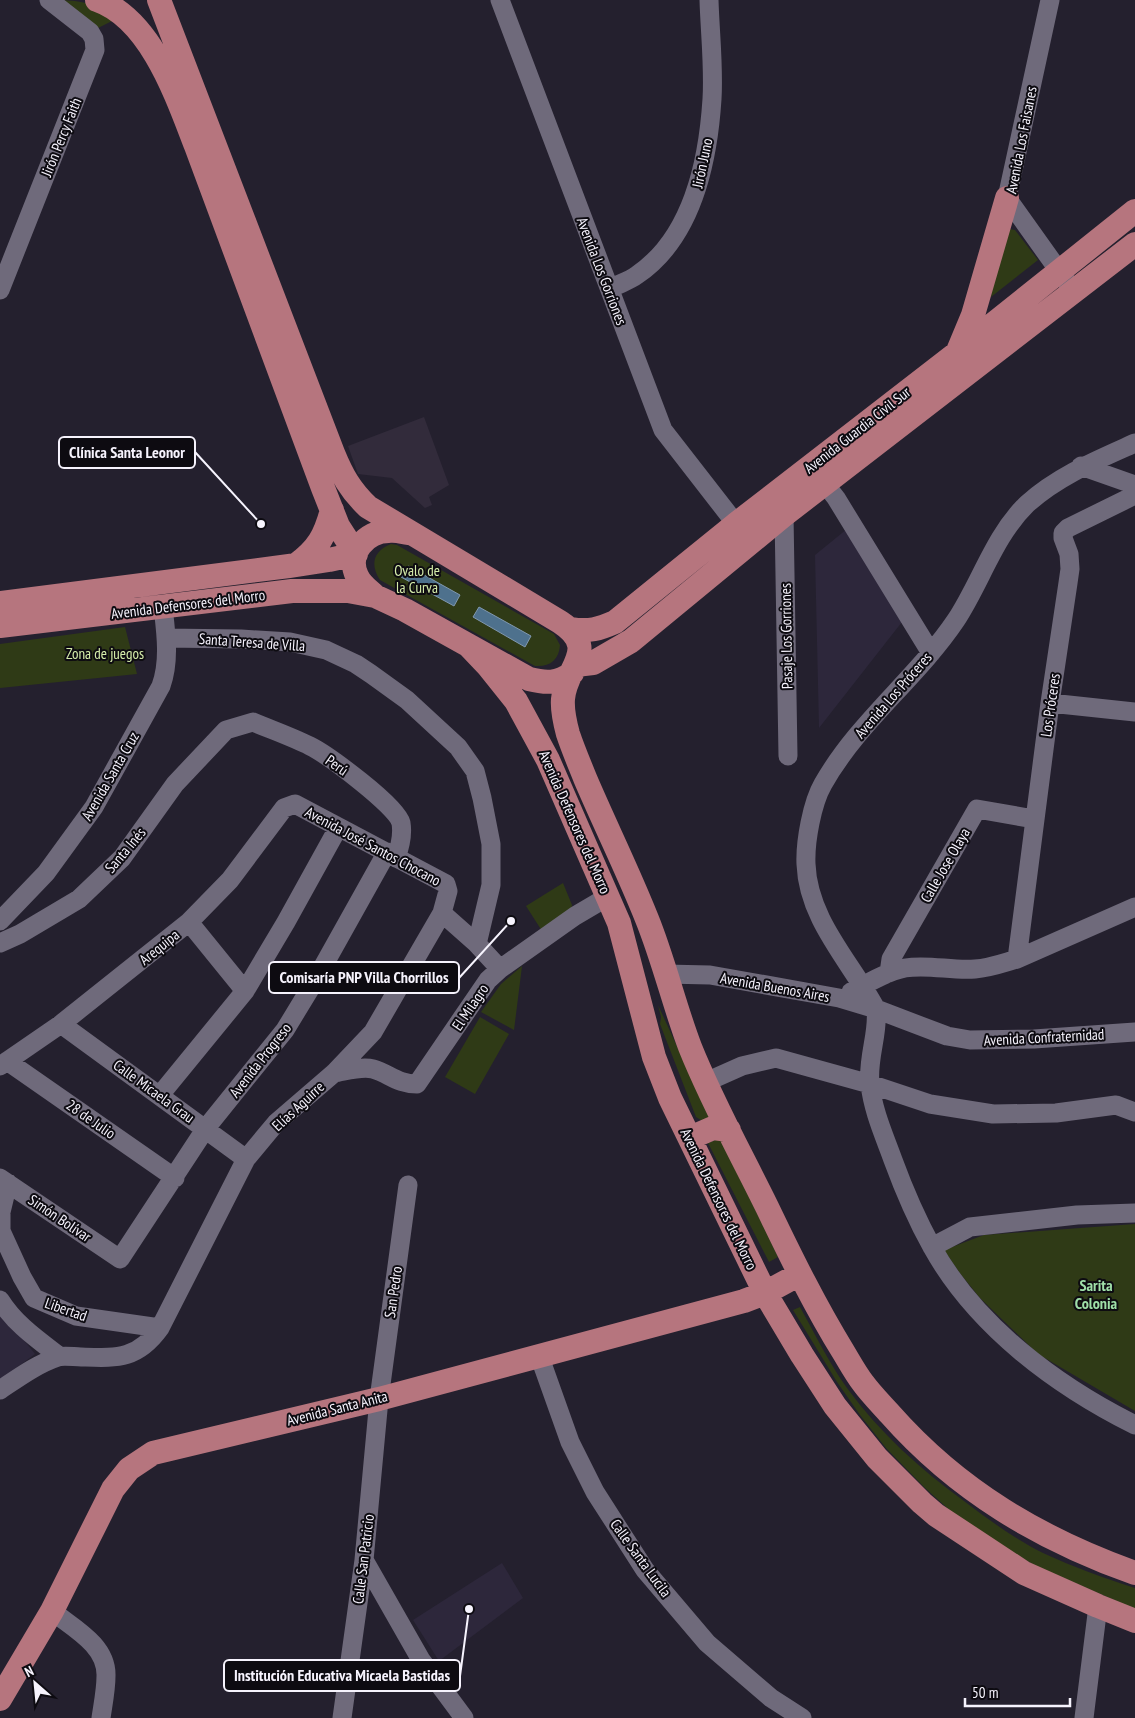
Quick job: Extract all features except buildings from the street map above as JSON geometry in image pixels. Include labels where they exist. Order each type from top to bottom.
[{"type":"main road","points":[[97,0],[120,13],[136,28],[153,51],[176,97],[332,510],[342,532],[356,554]]},
{"type":"main road","points":[[158,0],[346,483],[368,507],[572,629]]},
{"type":"main road","points":[[957,353],[973,315],[1007,198]]},
{"type":"main road","name":"Avenida Guardia Civil Sur","points":[[572,629],[586,631],[599,629],[615,622],[736,524],[957,353],[1135,211]]},
{"type":"main road","name":"Avenida Guardia Civil Sur","points":[[574,669],[593,663],[631,641],[784,515],[1135,244]]},
{"type":"main road","points":[[296,565],[310,555],[320,543],[328,528],[332,510]]},
{"type":"main road","points":[[356,554],[360,544],[378,532],[389,530],[413,534]]},
{"type":"main road","name":"Avenida Defensores del Morro","points":[[0,603],[296,565],[356,554],[354,562],[358,578],[363,586],[375,596]]},
{"type":"main road","name":"Avenida Defensores del Morro","points":[[0,626],[292,592],[348,590],[375,596],[430,623],[529,679],[543,683],[555,682],[566,677],[574,669]]},
{"type":"main road","name":"Avenida Defensores del Morro","points":[[572,629],[578,640],[580,651],[562,699],[568,734],[595,802],[647,918],[681,1023],[706,1082],[800,1274],[834,1337],[863,1384],[908,1435],[964,1484],[1008,1514],[1049,1538],[1135,1574]]},
{"type":"main road","name":"Avenida Defensores del Morro","points":[[469,646],[503,684],[528,720],[548,760],[620,922],[654,1058],[670,1098],[765,1293],[835,1406],[878,1458],[922,1503],[972,1540],[1024,1573],[1135,1621]]},
{"type":"main road","points":[[690,1138],[713,1128],[729,1130]]},
{"type":"main road","name":"Avenida Santa Anita","points":[[0,1700],[52,1611],[113,1489],[129,1470],[153,1453],[379,1399],[744,1300],[765,1293],[800,1274]]},
{"type":"street","name":"Jirón Percy Faith","points":[[0,290],[95,50],[94,39],[90,32],[49,0]]},
{"type":"street","name":"Avenida Los Gorriones","points":[[500,0],[663,430],[736,524]]},
{"type":"street","name":"Jirón Juno","points":[[610,289],[636,276],[660,256],[680,228],[697,189],[707,147],[712,98],[709,0]]},
{"type":"street","name":"Avenida Los Faisanes","points":[[1050,0],[1007,198],[1074,292]]},
{"type":"street","name":"Avenida Los Próceres","points":[[876,1009],[829,936],[816,907],[808,882],[806,863],[811,816],[822,785],[852,743],[931,653],[957,619],[1003,534],[1016,516],[1040,494],[1082,466],[1135,443]]},
{"type":"street","points":[[1082,466],[1135,485]]},
{"type":"street","points":[[825,484],[836,498],[931,653]]},
{"type":"street","name":"Los Próceres","points":[[1017,959],[1034,819],[1070,569],[1069,554],[1063,534],[1068,528],[1135,495]]},
{"type":"street","name":"Pasaje Los Gorriones","points":[[784,515],[788,756]]},
{"type":"street","name":"Avenida Santa Cruz","points":[[0,921],[46,873],[94,807],[161,686],[165,676],[166,664],[166,638],[162,607]]},
{"type":"street","name":"Santa Teresa de Villa","points":[[166,638],[290,642],[326,650],[356,664],[386,684],[407,700],[458,747],[475,771],[491,844],[491,885],[477,944]]},
{"type":"street","points":[[1050,703],[1135,712]]},
{"type":"street","name":"Perú","points":[[226,730],[253,722],[311,747],[355,778],[394,811],[400,822],[400,846],[391,855]]},
{"type":"street","name":"Santa Inés","points":[[0,943],[20,934],[80,899],[122,858],[175,784],[226,730]]},
{"type":"street","name":"Avenida José Santos Chocano","points":[[295,804],[446,884],[448,891]]},
{"type":"street","name":"Arequipa","points":[[4,1063],[61,1024],[189,922],[230,880],[284,808],[295,804]]},
{"type":"street","name":"Calle Jose Olaya","points":[[889,973],[891,959],[977,809],[1034,819]]},
{"type":"street","points":[[160,1095],[245,991],[338,828]]},
{"type":"street","name":"Avenida Progreso","points":[[120,1258],[175,1178],[206,1128],[285,1030],[391,855]]},
{"type":"street","name":"Elías Aguirre","points":[[59,1356],[108,1358],[134,1353],[149,1341],[160,1328],[246,1159],[276,1123],[334,1073],[373,1032],[442,912],[448,891]]},
{"type":"street","name":"El Milagro","points":[[334,1073],[355,1069],[372,1069],[405,1084],[417,1084],[488,980],[500,969],[574,916],[609,896]]},
{"type":"street","name":"Avenida Buenos Aires","points":[[665,974],[710,975],[839,998],[889,973],[916,967],[974,969],[996,966],[1017,959],[1135,907]]},
{"type":"street","points":[[442,912],[477,944],[500,969]]},
{"type":"street","points":[[189,922],[245,991]]},
{"type":"street","name":"Avenida Confraternidad","points":[[839,998],[876,1009],[947,1036],[970,1040],[1034,1039],[1135,1032]]},
{"type":"street","points":[[876,1009],[869,1069],[870,1084],[877,1116],[900,1179],[932,1247],[964,1294],[1002,1335],[1030,1360],[1079,1394],[1135,1425]]},
{"type":"street","name":"Calle Micaela Grau","points":[[61,1024],[246,1159]]},
{"type":"street","points":[[706,1082],[742,1066],[776,1058],[870,1084],[930,1104],[992,1114],[1056,1113],[1116,1105],[1135,1112]]},
{"type":"street","name":"28 de Julio","points":[[4,1063],[175,1178]]},
{"type":"street","name":"Libertad","points":[[4,1181],[1,1231],[34,1298],[76,1316],[160,1328]]},
{"type":"street","name":"Simón Bolívar","points":[[4,1181],[120,1258]]},
{"type":"street","name":"San Pedro","points":[[379,1399],[408,1185]]},
{"type":"street","points":[[932,1247],[970,1227],[1077,1215],[1135,1212]]},
{"type":"street","points":[[0,1300],[22,1327],[59,1356],[25,1373],[0,1390]]},
{"type":"street","name":"Calle Santa Lucila","points":[[539,1355],[570,1442],[594,1492],[645,1570],[707,1643],[771,1698],[802,1718]]},
{"type":"street","name":"Calle San Patricio","points":[[342,1718],[364,1560],[379,1399]]},
{"type":"street","points":[[364,1560],[421,1660],[464,1718]]},
{"type":"street","points":[[1084,1718],[1098,1606]]},
{"type":"street","points":[[52,1611],[97,1647],[104,1659],[106,1675],[101,1718]]},
{"type":"shaded area","points":[[424,417],[449,485],[429,497],[432,505],[425,508],[392,478],[358,474],[348,446]]},
{"type":"shaded area","points":[[847,529],[909,613],[819,728],[815,555]]},
{"type":"shaded area","points":[[0,1310],[35,1354],[0,1380]]},
{"type":"shaded area","points":[[502,1563],[523,1598],[439,1661],[413,1620]]},
{"type":"green space","points":[[54,0],[88,4],[120,17],[92,31]]},
{"type":"green space","points":[[1009,229],[1015,230],[1038,260],[991,297],[1001,236]]},
{"type":"green space","name":"Ovalo de la Curva","points":[[391,544],[397,545],[554,634],[560,645],[556,658],[549,664],[535,666],[380,580],[375,569],[375,559],[380,550]]},
{"type":"green space","name":"Zona de juegos","points":[[125,627],[137,674],[0,688],[0,644]]},
{"type":"green space","points":[[563,883],[572,905],[571,911],[542,931],[526,906]]},
{"type":"green space","points":[[522,966],[514,1030],[481,1012],[501,984]]},
{"type":"green space","points":[[658,1005],[710,1118],[704,1122],[696,1117],[660,1024],[661,1017]]},
{"type":"green space","points":[[480,1017],[509,1034],[475,1094],[445,1077]]},
{"type":"green space","points":[[721,1138],[778,1257],[769,1262],[708,1143]]},
{"type":"green space","points":[[1135,1224],[1135,1411],[1038,1354],[980,1298],[944,1250],[984,1235]]},
{"type":"green space","points":[[800,1307],[828,1359],[847,1388],[873,1420],[916,1463],[983,1515],[1033,1548],[1077,1568],[1135,1588],[1135,1609],[1036,1566],[955,1515],[924,1487],[886,1448],[860,1415],[837,1382],[793,1310]]},
{"type":"water","points":[[408,566],[460,595],[454,606],[401,577]]},
{"type":"water","points":[[479,607],[531,636],[525,647],[473,617]]},
{"type":"place","name":"Clínica Santa Leonor","points":[[261,524]]},
{"type":"place","name":"Comisaría PNP Villa Chorrillos","points":[[511,921]]},
{"type":"place","name":"Institución Educativa Micaela Bastidas","points":[[469,1609]]},
{"type":"district","name":"Sarita Colonia","points":[[1096,1294]]}]
